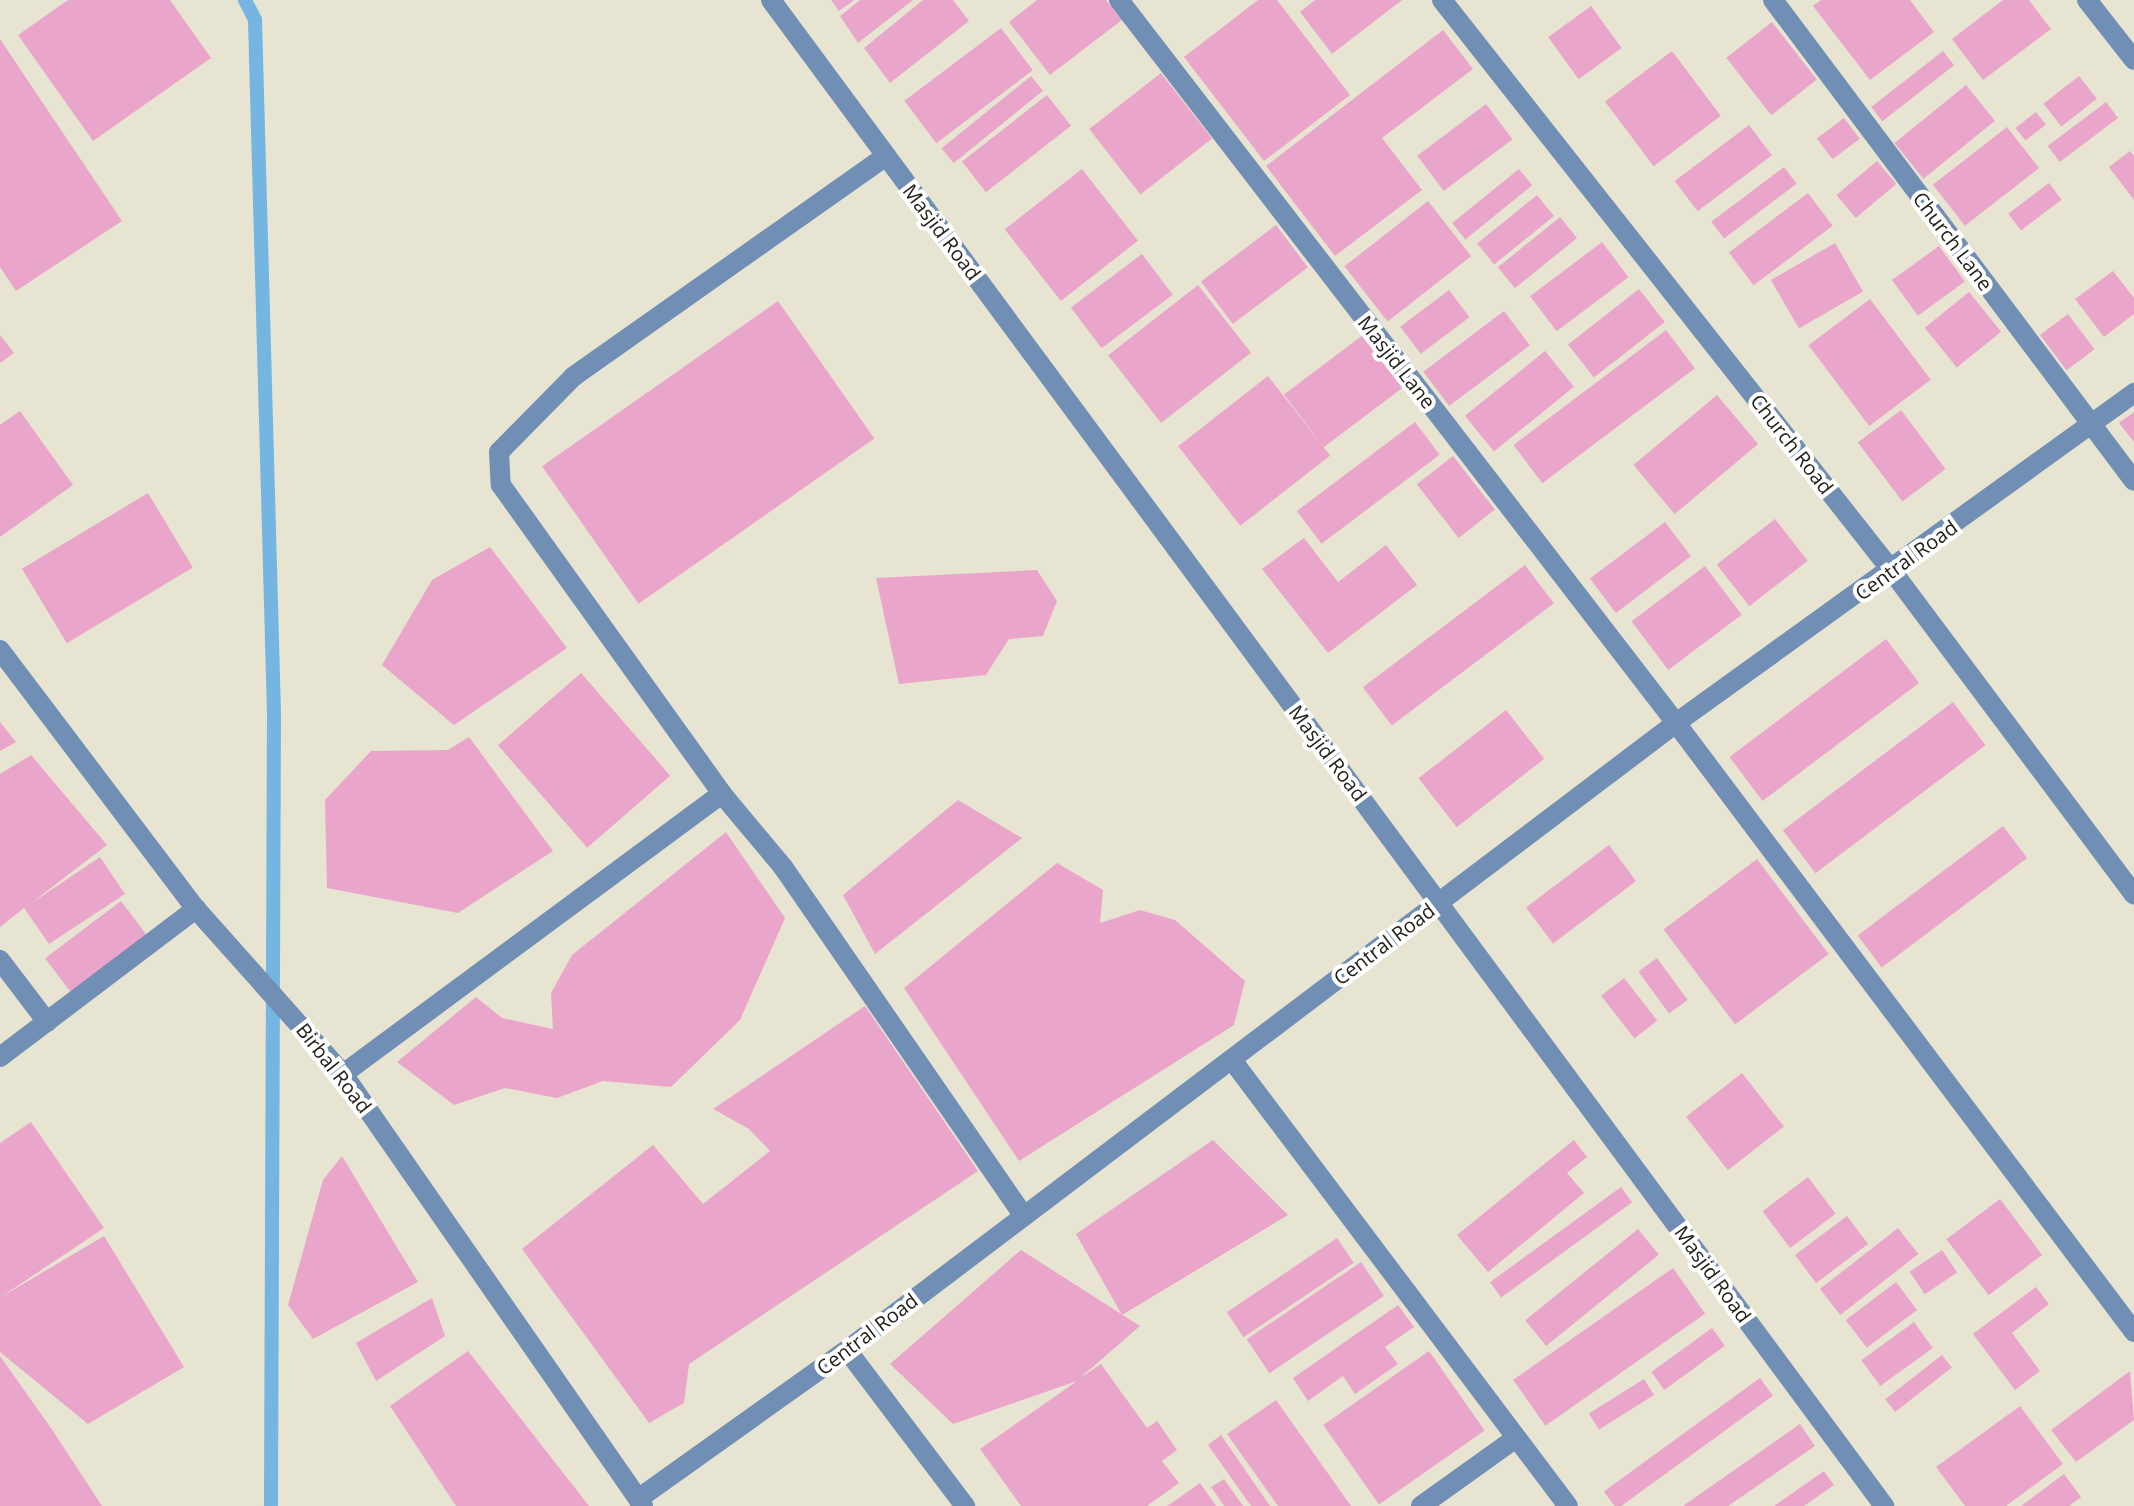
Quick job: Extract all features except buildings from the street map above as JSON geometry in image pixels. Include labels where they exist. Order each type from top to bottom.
[{"type":"street","name":"Masjid Road","points":[[771,0],[1884,1506]]},
{"type":"street","name":"Masjid Lane","points":[[1119,0],[1676,723],[2134,1332]]},
{"type":"street","name":"Church Road","points":[[1442,0],[1892,571],[2134,895]]},
{"type":"street","name":"Church Lane","points":[[1773,0],[2134,481]]},
{"type":"street","points":[[2087,0],[2134,60]]},
{"type":"street","points":[[886,156],[573,377],[499,452],[501,485],[520,517],[722,794],[783,867],[1024,1216]]},
{"type":"street","name":"Central Road","points":[[640,1502],[847,1350],[1676,723],[1892,571],[2134,393]]},
{"type":"street","name":"Birbal Road","points":[[0,650],[196,909],[343,1074],[640,1502]]},
{"type":"street","points":[[343,1074],[722,794]]},
{"type":"street","points":[[0,1057],[196,909]]},
{"type":"street","points":[[0,960],[47,1022]]},
{"type":"street","points":[[1232,1060],[1568,1506]]},
{"type":"street","points":[[847,1350],[965,1506]]},
{"type":"street","points":[[1421,1506],[1516,1438]]},
{"type":"waterway","points":[[245,0],[255,20],[274,714],[271,1506]]}]
